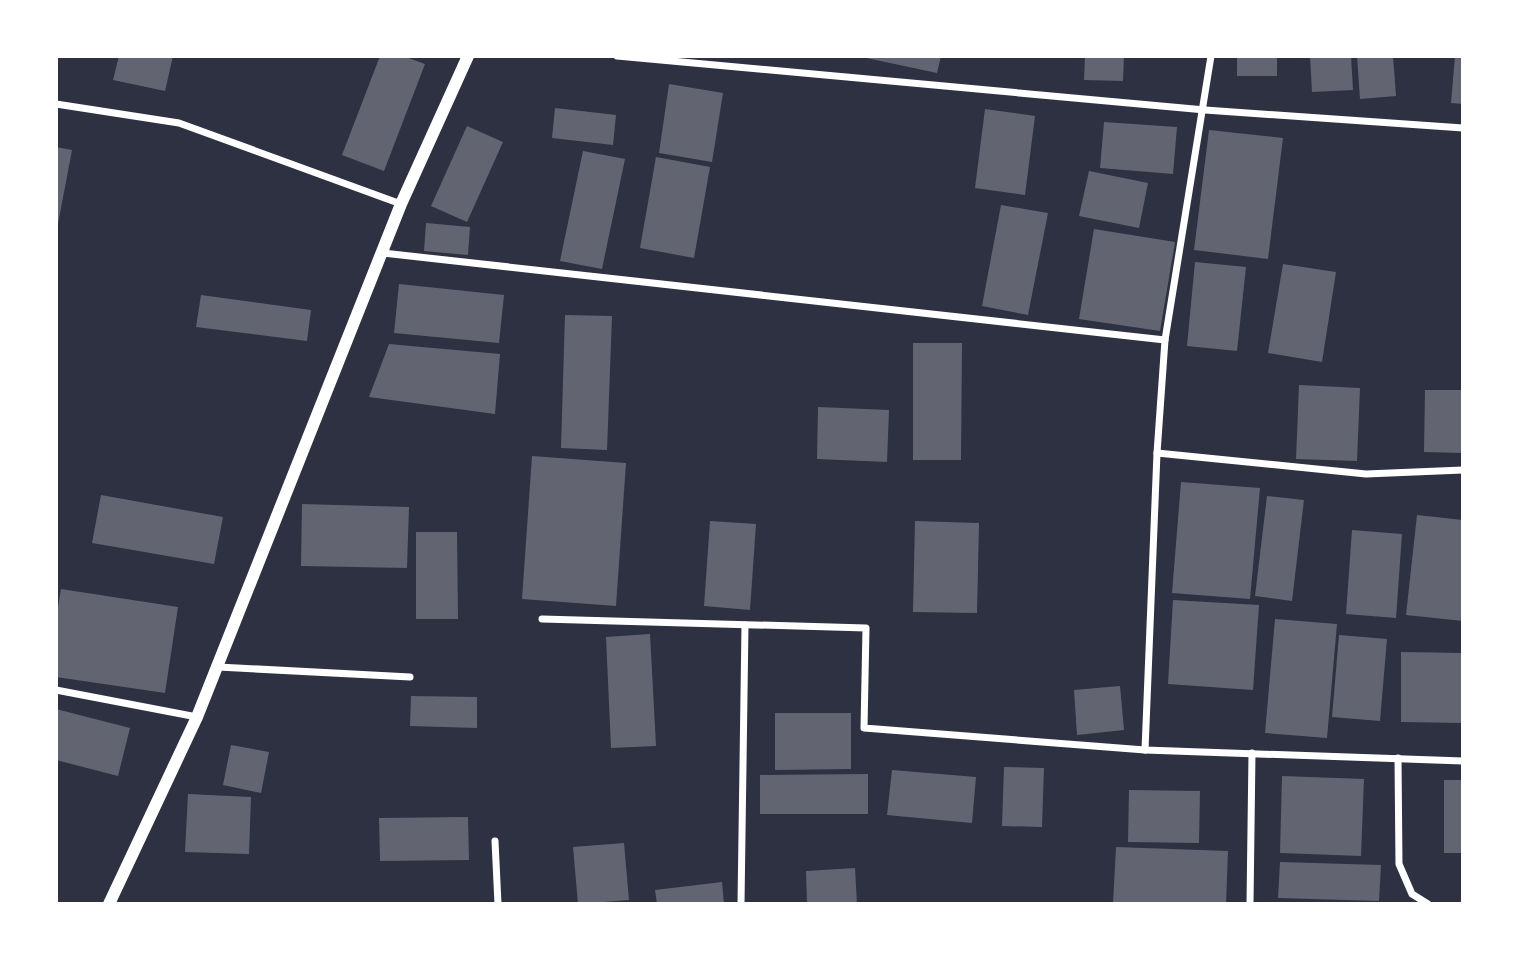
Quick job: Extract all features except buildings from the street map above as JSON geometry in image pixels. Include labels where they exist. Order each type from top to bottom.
[{"type":"street","points":[[109,904],[197,717],[401,204],[468,56]]},
{"type":"street","points":[[617,56],[1205,110],[1463,128]]},
{"type":"street","points":[[1145,750],[1157,453],[1165,340],[1205,110],[1211,56]]},
{"type":"street","points":[[56,104],[179,123],[401,204]]},
{"type":"street","points":[[383,253],[1165,340]]},
{"type":"street","points":[[1157,453],[1366,474],[1463,470]]},
{"type":"street","points":[[542,619],[866,628],[864,728],[1145,750],[1463,761]]},
{"type":"street","points":[[741,904],[745,625]]},
{"type":"street","points":[[218,667],[410,677]]},
{"type":"street","points":[[56,690],[197,717]]},
{"type":"street","points":[[1250,904],[1252,753]]},
{"type":"street","points":[[1398,758],[1399,863],[1412,894],[1428,904]]},
{"type":"street","points":[[495,841],[498,904]]}]
